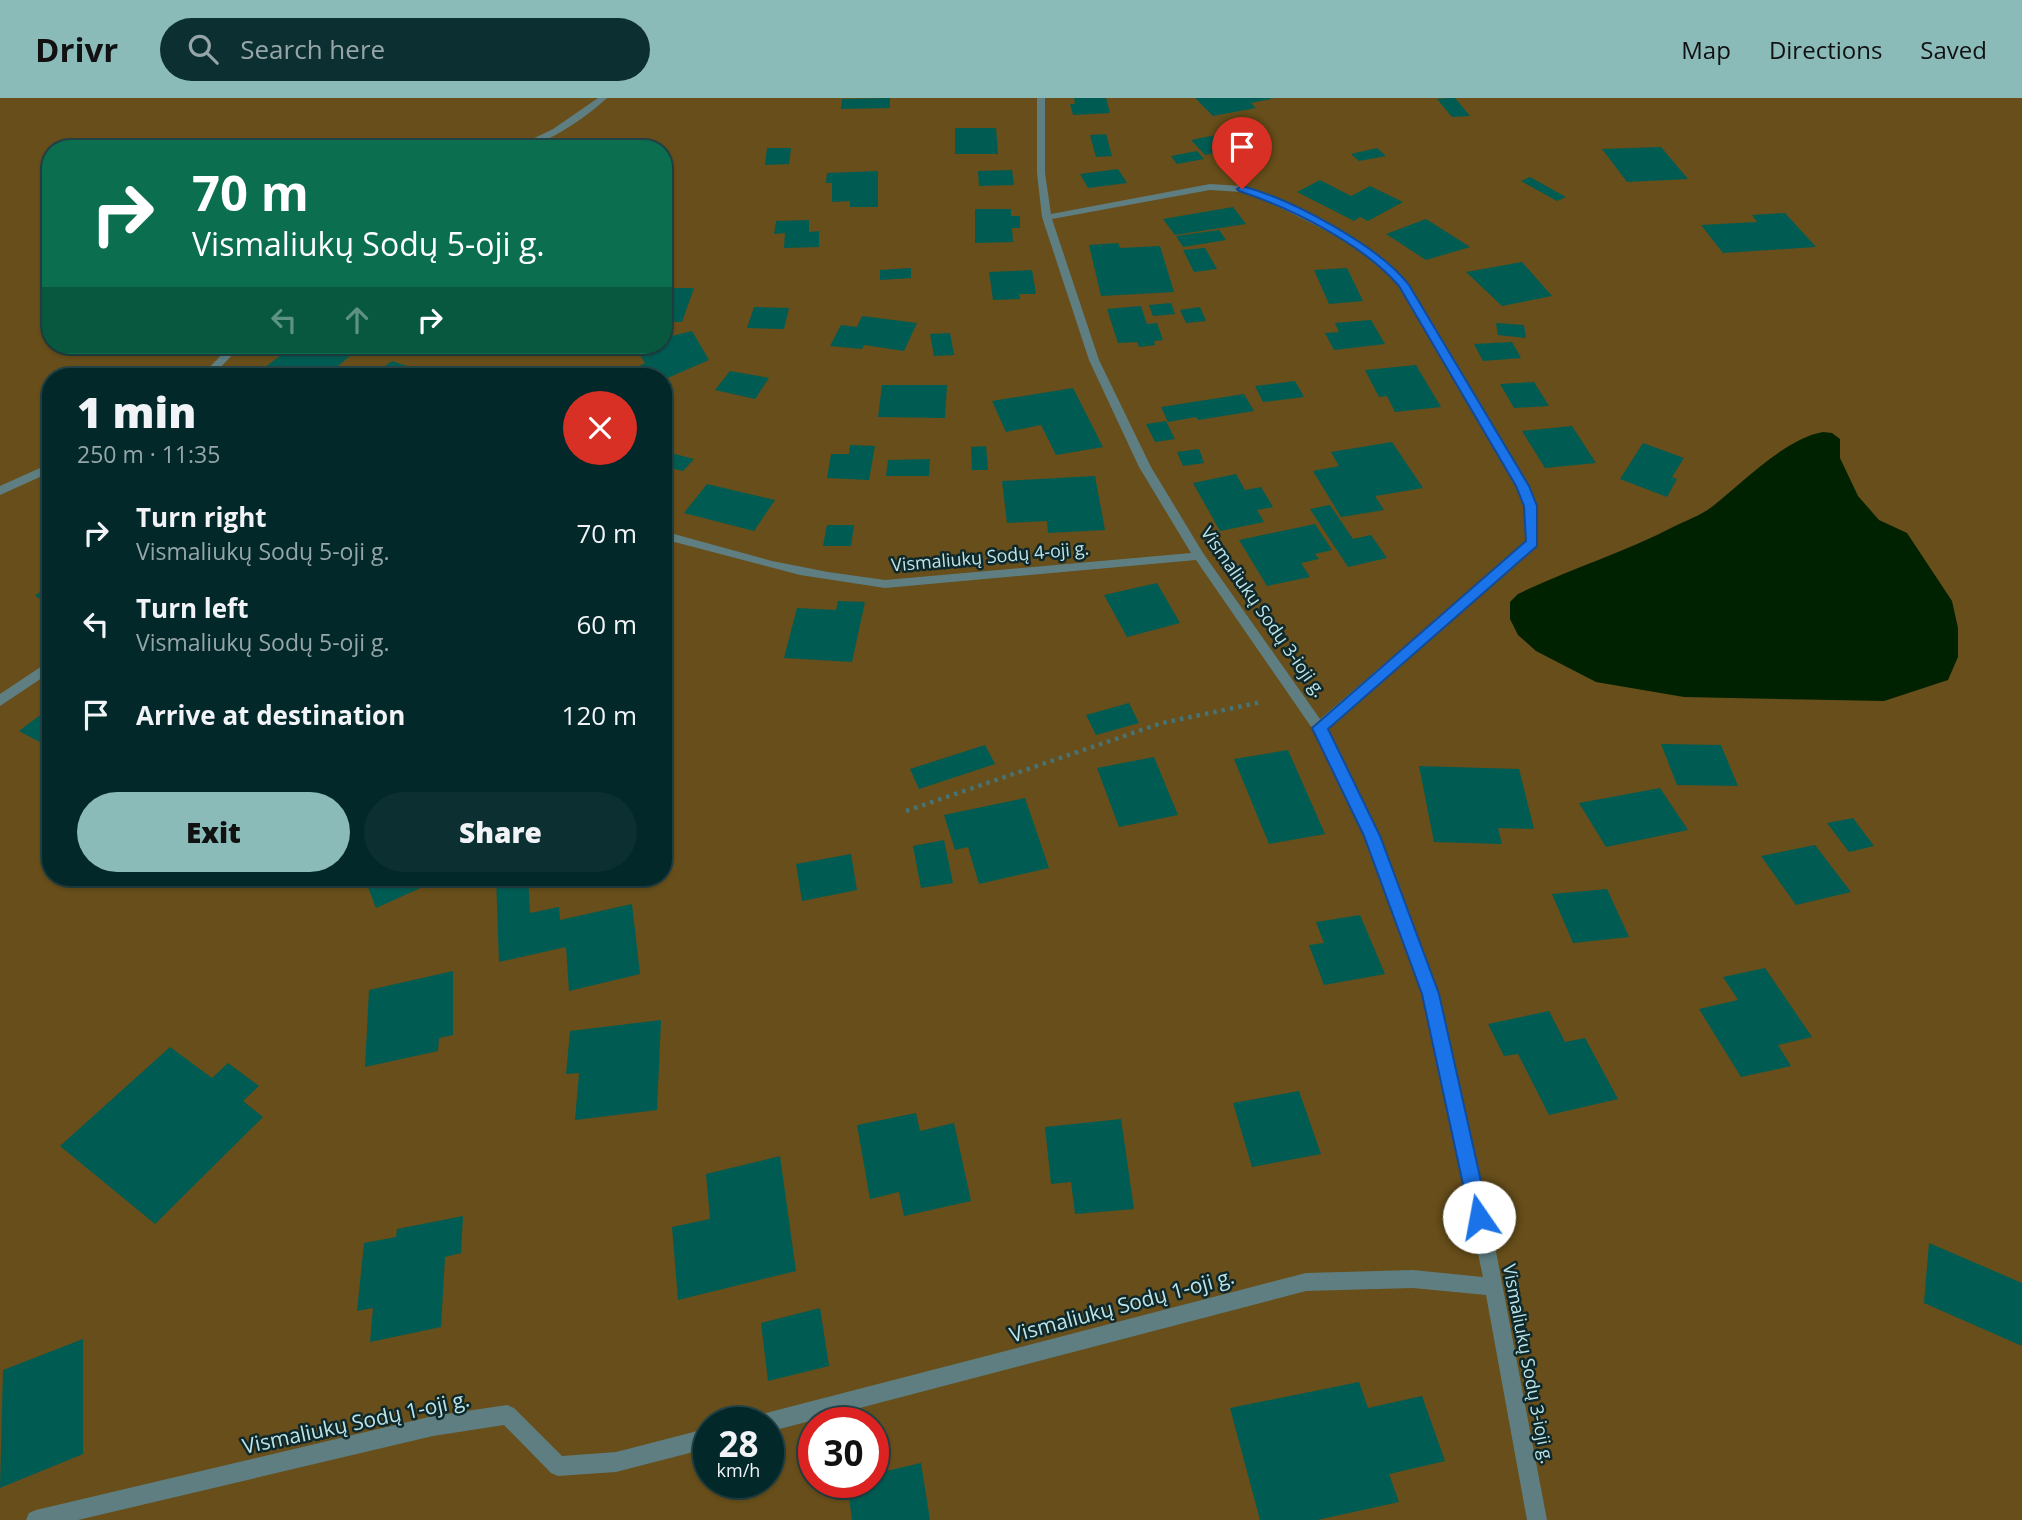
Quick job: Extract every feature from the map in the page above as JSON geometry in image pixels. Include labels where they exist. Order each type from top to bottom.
[{"type":"street","points":[[536,140],[556,131],[603,98]]},
{"type":"street","name":"Vismaliukų Sodų 3-ioji g.","points":[[1041,98],[1041,173],[1047,217],[1094,360],[1145,467],[1199,556],[1298,694],[1319,728],[1372,836],[1430,994],[1494,1287],[1537,1520]]},
{"type":"street","points":[[1047,217],[1224,186],[1262,195],[1356,243],[1388,267],[1404,285],[1523,486],[1531,506],[1532,543],[1319,728]]},
{"type":"street","points":[[214,368],[228,354]]},
{"type":"street","points":[[0,491],[42,471]]},
{"type":"street","name":"Vismaliukų Sodų 4-oji g.","points":[[672,538],[750,561],[838,580],[885,584],[1199,556]]},
{"type":"street","points":[[0,701],[42,671]]},
{"type":"street","name":"Vismaliukų Sodų 1-oji g.","points":[[784,1418],[1306,1282],[1413,1279],[1494,1287]]},
{"type":"street","name":"Vismaliukų Sodų 1-oji g.","points":[[36,1520],[433,1426],[508,1415],[558,1466],[616,1462],[693,1442]]},
{"type":"path","points":[[906,811],[1162,723],[1298,694]]},
{"type":"shaded area","points":[[0,98],[2022,98],[2022,1520],[0,1520]]},
{"type":"shaded area","points":[[1823,432],[1832,433],[1840,439],[1840,458],[1858,496],[1879,520],[1907,533],[1952,601],[1958,628],[1958,657],[1948,680],[1884,701],[1684,697],[1596,682],[1536,651],[1518,635],[1510,619],[1510,602],[1518,594],[1636,545],[1699,515],[1780,452],[1809,436]]},
{"type":"building","points":[[890,98],[890,108],[841,109],[842,99]]},
{"type":"building","points":[[1074,98],[1106,98],[1110,113],[1073,115],[1070,104],[1075,104]]},
{"type":"building","points":[[1195,98],[1271,99],[1251,103],[1256,108],[1213,116]]},
{"type":"building","points":[[1455,98],[1470,116],[1452,117],[1437,99]]},
{"type":"building","points":[[955,128],[996,128],[998,154],[955,154]]},
{"type":"building","points":[[1106,134],[1112,156],[1096,157],[1090,135]]},
{"type":"building","points":[[1221,134],[1236,149],[1205,155],[1191,140]]},
{"type":"building","points":[[1661,147],[1688,179],[1627,182],[1602,149]]},
{"type":"building","points":[[767,148],[791,148],[789,164],[765,165]]},
{"type":"building","points":[[1377,148],[1386,156],[1359,161],[1351,154]]},
{"type":"building","points":[[1197,151],[1204,159],[1177,164],[1171,156]]},
{"type":"building","points":[[1118,169],[1127,183],[1088,188],[1080,174]]},
{"type":"building","points":[[1012,170],[1014,185],[979,186],[978,171]]},
{"type":"building","points":[[878,171],[878,207],[850,207],[850,201],[832,202],[832,183],[826,183],[827,173]]},
{"type":"building","points":[[1530,177],[1566,197],[1557,201],[1521,181]]},
{"type":"building","points":[[1320,180],[1351,196],[1370,186],[1403,202],[1368,221],[1360,217],[1354,221],[1297,192]]},
{"type":"building","points":[[1233,207],[1246,224],[1175,235],[1163,219]]},
{"type":"building","points":[[975,209],[1011,209],[1011,216],[1020,216],[1020,228],[1012,228],[1013,242],[975,243]]},
{"type":"building","points":[[1785,213],[1816,247],[1723,253],[1701,225],[1757,222],[1752,215]]},
{"type":"building","points":[[1426,219],[1470,247],[1426,260],[1386,234]]},
{"type":"building","points":[[809,220],[809,232],[819,231],[819,247],[784,248],[785,233],[774,234],[776,221]]},
{"type":"building","points":[[1219,230],[1226,240],[1183,247],[1176,236]]},
{"type":"building","points":[[1118,243],[1120,248],[1160,246],[1174,292],[1101,296],[1089,245]]},
{"type":"building","points":[[1205,248],[1217,269],[1194,272],[1183,250]]},
{"type":"building","points":[[1522,262],[1552,296],[1502,306],[1466,272]]},
{"type":"building","points":[[911,268],[911,278],[880,280],[880,270]]},
{"type":"building","points":[[1347,268],[1363,301],[1329,304],[1314,270]]},
{"type":"building","points":[[1032,270],[1036,294],[1019,294],[1020,299],[993,300],[989,272]]},
{"type":"building","points":[[672,288],[694,288],[682,322],[672,322]]},
{"type":"building","points":[[1171,303],[1175,314],[1153,316],[1149,305]]},
{"type":"building","points":[[1141,306],[1147,324],[1157,323],[1163,340],[1154,341],[1155,345],[1139,347],[1137,342],[1118,343],[1107,309]]},
{"type":"building","points":[[754,307],[789,308],[784,329],[747,328]]},
{"type":"building","points":[[1200,307],[1206,321],[1186,323],[1180,310]]},
{"type":"building","points":[[862,316],[917,323],[904,351],[864,345],[862,349],[830,346],[841,325],[857,327]]},
{"type":"building","points":[[1371,320],[1385,344],[1334,350],[1325,333],[1339,332],[1335,323]]},
{"type":"building","points":[[1496,323],[1524,325],[1526,338],[1498,335]]},
{"type":"building","points":[[692,331],[709,360],[672,376],[672,368],[636,368],[645,363],[640,354],[672,354],[672,336]]},
{"type":"building","points":[[950,333],[954,355],[934,356],[930,334]]},
{"type":"building","points":[[1512,342],[1521,358],[1483,361],[1474,344]]},
{"type":"building","points":[[282,354],[351,355],[336,368],[264,368]]},
{"type":"building","points":[[392,361],[413,368],[382,368]]},
{"type":"building","points":[[1416,365],[1441,407],[1395,412],[1387,396],[1379,397],[1365,370]]},
{"type":"building","points":[[730,371],[769,378],[755,399],[715,390]]},
{"type":"building","points":[[1295,381],[1304,397],[1263,402],[1255,386]]},
{"type":"building","points":[[1534,382],[1549,406],[1514,408],[1500,384]]},
{"type":"building","points":[[882,385],[947,385],[945,418],[878,417]]},
{"type":"building","points":[[1073,388],[1103,447],[1056,455],[1041,425],[1006,432],[992,401]]},
{"type":"building","points":[[1244,394],[1254,411],[1168,422],[1161,407]]},
{"type":"building","points":[[1166,421],[1175,439],[1155,442],[1146,424]]},
{"type":"building","points":[[1572,426],[1596,463],[1545,468],[1522,431]]},
{"type":"building","points":[[1392,442],[1423,488],[1375,496],[1384,510],[1341,517],[1313,471],[1339,466],[1331,452]]},
{"type":"building","points":[[1643,443],[1684,458],[1672,477],[1677,479],[1667,497],[1620,479]]},
{"type":"building","points":[[850,445],[875,446],[869,480],[827,478],[831,454],[849,454]]},
{"type":"building","points":[[986,446],[988,470],[972,470],[971,447]]},
{"type":"building","points":[[1199,449],[1204,463],[1183,466],[1177,452]]},
{"type":"building","points":[[672,453],[694,459],[683,471],[672,468]]},
{"type":"building","points":[[930,459],[929,476],[886,476],[888,460]]},
{"type":"building","points":[[1236,474],[1245,490],[1261,487],[1273,507],[1257,510],[1264,522],[1220,531],[1193,483]]},
{"type":"building","points":[[1095,476],[1105,530],[1048,533],[1047,521],[1007,523],[1002,481]]},
{"type":"building","points":[[707,484],[775,500],[754,531],[684,513]]},
{"type":"building","points":[[1330,505],[1353,539],[1371,535],[1387,558],[1348,567],[1310,509]]},
{"type":"building","points":[[1315,524],[1332,550],[1315,554],[1319,559],[1301,563],[1310,577],[1267,586],[1239,540]]},
{"type":"building","points":[[827,525],[854,525],[851,546],[823,546]]},
{"type":"building","points":[[1157,583],[1180,623],[1127,637],[1104,595]]},
{"type":"building","points":[[42,591],[42,601],[35,595]]},
{"type":"building","points":[[838,601],[865,602],[852,662],[784,658],[797,608],[836,610]]},
{"type":"building","points":[[1129,703],[1139,723],[1096,735],[1086,715]]},
{"type":"building","points":[[42,714],[42,743],[19,731]]},
{"type":"building","points":[[1661,744],[1721,745],[1738,786],[1677,785]]},
{"type":"building","points":[[985,745],[995,764],[919,789],[910,769]]},
{"type":"building","points":[[1288,750],[1325,834],[1269,844],[1234,759]]},
{"type":"building","points":[[1154,757],[1178,815],[1119,827],[1097,768]]},
{"type":"building","points":[[1419,766],[1519,769],[1534,829],[1498,828],[1502,844],[1434,842]]},
{"type":"building","points":[[1660,788],[1688,830],[1606,847],[1579,803]]},
{"type":"building","points":[[1025,798],[1049,868],[979,884],[968,847],[955,850],[944,815]]},
{"type":"building","points":[[1853,818],[1874,846],[1849,852],[1827,823]]},
{"type":"building","points":[[944,840],[953,883],[921,888],[913,846]]},
{"type":"building","points":[[1815,845],[1851,892],[1796,905],[1761,856]]},
{"type":"building","points":[[851,854],[857,890],[802,901],[796,864]]},
{"type":"building","points":[[367,886],[425,886],[376,908]]},
{"type":"building","points":[[496,886],[528,886],[530,913],[559,907],[560,920],[632,904],[640,974],[569,991],[566,947],[499,962]]},
{"type":"building","points":[[1607,889],[1629,937],[1573,943],[1552,894]]},
{"type":"building","points":[[1360,915],[1385,974],[1324,985],[1309,945],[1324,943],[1316,922]]},
{"type":"building","points":[[1765,968],[1812,1037],[1778,1045],[1791,1066],[1741,1077],[1699,1009],[1738,1000],[1723,977]]},
{"type":"building","points":[[453,971],[453,1035],[439,1038],[438,1051],[365,1067],[369,990]]},
{"type":"building","points":[[1549,1011],[1565,1042],[1585,1038],[1618,1099],[1549,1115],[1518,1054],[1504,1056],[1488,1024]]},
{"type":"building","points":[[661,1020],[657,1110],[575,1120],[579,1073],[566,1074],[570,1031]]},
{"type":"building","points":[[170,1047],[212,1078],[228,1063],[259,1086],[243,1101],[263,1117],[155,1224],[60,1146]]},
{"type":"building","points":[[1299,1091],[1321,1154],[1252,1167],[1233,1103]]},
{"type":"building","points":[[916,1113],[920,1131],[954,1123],[971,1201],[904,1216],[899,1192],[870,1199],[857,1125]]},
{"type":"building","points":[[1121,1119],[1134,1209],[1075,1214],[1071,1182],[1051,1184],[1045,1127]]},
{"type":"building","points":[[780,1156],[796,1271],[678,1300],[672,1227],[710,1219],[706,1174]]},
{"type":"building","points":[[463,1216],[461,1253],[445,1257],[441,1327],[370,1342],[373,1308],[357,1311],[364,1243],[396,1237],[397,1229]]},
{"type":"building","points":[[1929,1243],[2022,1283],[2022,1346],[1924,1303]]},
{"type":"building","points":[[820,1308],[829,1366],[768,1381],[761,1323]]},
{"type":"building","points":[[83,1339],[83,1454],[0,1488],[3,1370]]},
{"type":"building","points":[[1359,1382],[1368,1408],[1422,1396],[1445,1461],[1389,1474],[1399,1502],[1317,1520],[1260,1520],[1230,1408]]},
{"type":"building","points":[[921,1463],[930,1520],[852,1520],[849,1498],[889,1498],[889,1470]]},
{"type":"route","points":[[1242,189],[1262,195],[1356,243],[1388,267],[1404,285],[1523,486],[1531,506],[1532,543],[1319,728],[1372,836],[1430,994],[1479,1217]]}]
